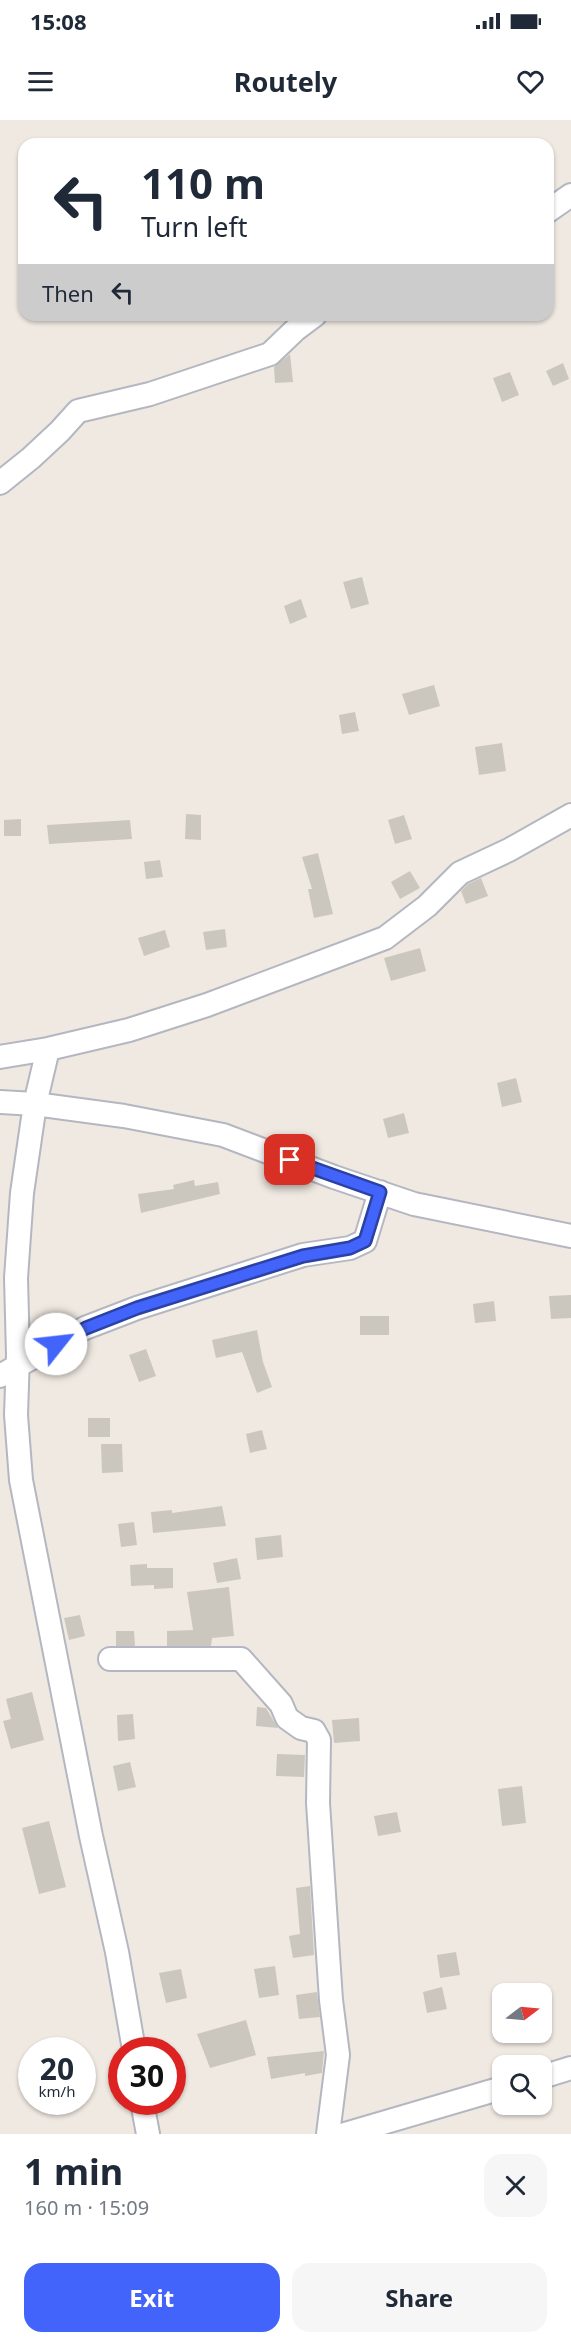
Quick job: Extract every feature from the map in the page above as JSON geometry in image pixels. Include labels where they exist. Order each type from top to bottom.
[{"type":"street","points":[[554,207],[571,195]]},
{"type":"street","points":[[0,483],[38,452],[78,411],[150,394],[270,354],[307,321]]},
{"type":"street","points":[[0,1057],[48,1049],[129,1030],[207,1005],[385,938],[427,906],[460,873],[509,850],[571,815]]},
{"type":"street","points":[[48,1049],[35,1104],[22,1193],[9,1372],[16,1415],[21,1480],[91,1836],[117,1952],[132,2037]]},
{"type":"street","points":[[0,1102],[35,1104],[124,1116],[223,1135],[414,1204],[571,1236]]},
{"type":"street","points":[[9,1372],[86,1328],[137,1308],[303,1256],[350,1248],[365,1241],[380,1192]]},
{"type":"street","points":[[110,1659],[241,1659],[281,1704],[287,1718],[301,1728],[314,1731],[319,1740],[318,1803],[331,2000],[338,2055],[328,2134]]},
{"type":"street","points":[[552,2074],[571,2068]]},
{"type":"street","points":[[345,2134],[492,2091]]},
{"type":"street","points":[[144,2115],[148,2134]]},
{"type":"building","points":[[290,354],[293,382],[275,383],[274,367]]},
{"type":"building","points":[[563,363],[569,379],[553,386],[546,371]]},
{"type":"building","points":[[510,372],[519,395],[502,402],[493,378]]},
{"type":"building","points":[[362,577],[369,604],[351,609],[343,582]]},
{"type":"building","points":[[301,599],[307,617],[290,624],[284,606]]},
{"type":"building","points":[[434,685],[440,706],[409,715],[402,694]]},
{"type":"building","points":[[355,712],[359,731],[342,734],[339,715]]},
{"type":"building","points":[[502,743],[506,771],[479,775],[475,747]]},
{"type":"building","points":[[186,814],[201,815],[201,840],[185,839]]},
{"type":"building","points":[[404,815],[412,839],[395,844],[388,820]]},
{"type":"building","points":[[21,819],[21,836],[4,836],[4,820]]},
{"type":"building","points":[[130,820],[132,839],[49,844],[47,825]]},
{"type":"building","points":[[318,853],[333,914],[314,918],[308,889],[312,889],[302,857]]},
{"type":"building","points":[[160,860],[163,877],[146,879],[144,862]]},
{"type":"building","points":[[410,871],[420,888],[400,899],[391,882]]},
{"type":"building","points":[[481,878],[488,896],[466,904],[461,891],[468,884]]},
{"type":"building","points":[[225,929],[227,947],[206,950],[203,932]]},
{"type":"building","points":[[165,930],[170,947],[144,956],[138,938]]},
{"type":"building","points":[[420,948],[426,971],[391,981],[384,958]]},
{"type":"building","points":[[516,1078],[522,1102],[502,1107],[497,1083]]},
{"type":"building","points":[[404,1113],[409,1133],[388,1138],[383,1119]]},
{"type":"building","points":[[194,1180],[195,1186],[218,1182],[220,1194],[141,1213],[138,1194],[174,1189],[173,1185]]},
{"type":"building","points":[[571,1295],[571,1318],[551,1319],[549,1296]]},
{"type":"building","points":[[494,1301],[496,1321],[475,1323],[473,1304]]},
{"type":"building","points":[[360,1316],[389,1316],[389,1335],[360,1335]]},
{"type":"building","points":[[257,1330],[263,1362],[272,1387],[257,1393],[242,1352],[216,1358],[212,1340]]},
{"type":"building","points":[[146,1349],[156,1376],[139,1382],[129,1355]]},
{"type":"building","points":[[88,1418],[110,1418],[110,1437],[88,1437]]},
{"type":"building","points":[[262,1430],[267,1449],[250,1453],[246,1434]]},
{"type":"building","points":[[101,1444],[122,1444],[123,1472],[102,1473]]},
{"type":"building","points":[[222,1506],[226,1526],[153,1533],[151,1512],[172,1510],[172,1513]]},
{"type":"building","points":[[134,1522],[137,1545],[121,1547],[118,1524]]},
{"type":"building","points":[[281,1535],[283,1557],[257,1560],[255,1538]]},
{"type":"building","points":[[237,1558],[241,1579],[217,1583],[213,1563]]},
{"type":"building","points":[[147,1564],[147,1568],[173,1568],[173,1588],[154,1589],[154,1585],[131,1586],[130,1565]]},
{"type":"building","points":[[229,1587],[234,1636],[212,1638],[211,1646],[167,1646],[167,1631],[193,1630],[187,1592]]},
{"type":"building","points":[[80,1615],[85,1636],[69,1640],[64,1618]]},
{"type":"building","points":[[116,1631],[134,1631],[135,1646],[116,1646]]},
{"type":"building","points":[[32,1692],[44,1740],[11,1749],[3,1721],[11,1719],[6,1699]]},
{"type":"building","points":[[257,1707],[266,1708],[278,1728],[256,1726]]},
{"type":"building","points":[[133,1714],[135,1739],[118,1741],[117,1715]]},
{"type":"building","points":[[359,1718],[360,1741],[334,1743],[332,1720]]},
{"type":"building","points":[[277,1754],[305,1755],[304,1777],[276,1776]]},
{"type":"building","points":[[130,1762],[136,1787],[118,1791],[113,1766]]},
{"type":"building","points":[[522,1786],[526,1823],[502,1826],[498,1789]]},
{"type":"building","points":[[397,1812],[401,1832],[378,1836],[374,1816]]},
{"type":"building","points":[[49,1821],[66,1887],[39,1894],[22,1828]]},
{"type":"building","points":[[310,1886],[314,1955],[293,1958],[289,1936],[300,1934],[296,1888]]},
{"type":"building","points":[[456,1952],[460,1975],[440,1978],[437,1955]]},
{"type":"building","points":[[275,1966],[279,1995],[259,1998],[254,1969]]},
{"type":"building","points":[[181,1969],[187,1998],[166,2003],[159,1973]]},
{"type":"building","points":[[442,1987],[447,2009],[427,2013],[423,1992]]},
{"type":"building","points":[[317,1992],[320,2017],[299,2019],[296,1995]]},
{"type":"building","points":[[246,2020],[256,2055],[210,2068],[197,2034]]},
{"type":"building","points":[[324,2051],[322,2073],[305,2076],[305,2073],[271,2079],[267,2057]]},
{"type":"route","points":[[56,1344],[86,1328],[137,1308],[303,1256],[350,1248],[365,1241],[380,1192],[290,1160]]}]
